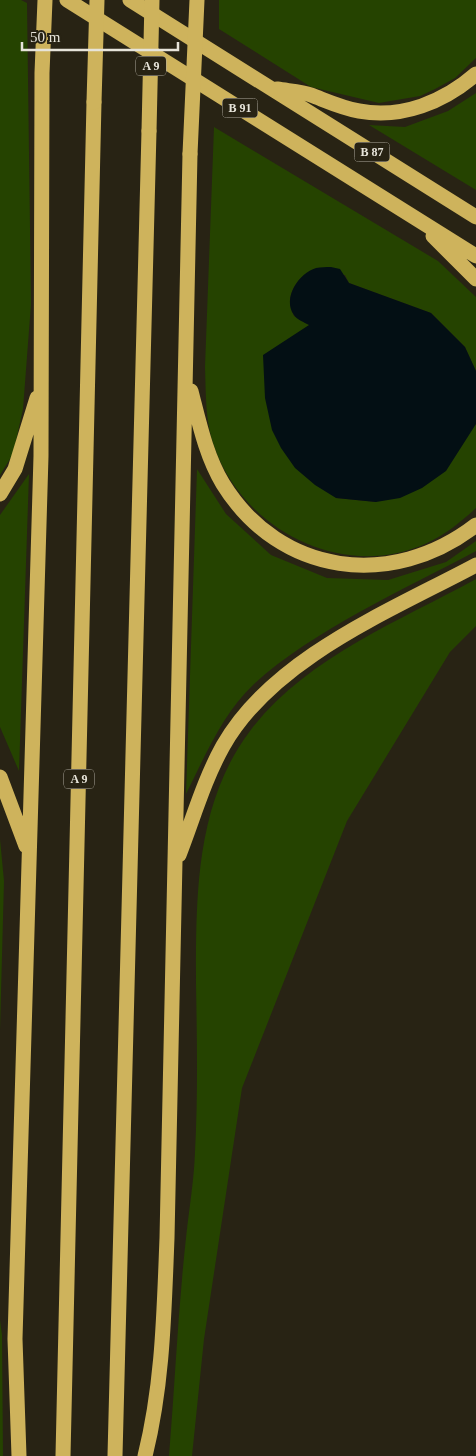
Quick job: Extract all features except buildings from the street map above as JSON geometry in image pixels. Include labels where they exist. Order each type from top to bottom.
[{"type":"highway","points":[[19,1456],[15,1339],[43,375],[42,73],[45,0]]},
{"type":"highway","name":"B 91","points":[[68,0],[476,256]]},
{"type":"highway","name":"A 9","points":[[63,1456],[97,0]]},
{"type":"highway","name":"B 87","points":[[130,0],[476,217]]},
{"type":"highway","name":"A 9","points":[[115,1456],[152,0]]},
{"type":"highway","points":[[145,1456],[154,1419],[162,1358],[176,866],[190,154],[197,0]]},
{"type":"highway","points":[[268,87],[310,95],[334,105],[359,111],[387,112],[415,108],[432,102],[449,94],[476,74]]},
{"type":"highway","points":[[413,215],[476,279]]},
{"type":"highway","points":[[186,371],[199,423],[212,462],[222,482],[250,519],[287,546],[329,562],[375,566],[420,557],[453,542],[476,525]]},
{"type":"highway","points":[[0,494],[15,470],[24,446],[43,375]]},
{"type":"highway","points":[[176,866],[210,773],[223,746],[261,695],[306,659],[343,636],[476,565]]},
{"type":"highway","points":[[0,778],[29,853]]},
{"type":"green space","points":[[0,0],[21,0],[27,3],[31,304],[23,409],[13,454],[0,475]]},
{"type":"green space","points":[[219,0],[476,0],[476,58],[455,78],[420,96],[379,103],[311,87],[219,29]]},
{"type":"green space","points":[[476,93],[476,190],[369,125],[405,127],[448,111]]},
{"type":"green space","points":[[214,127],[438,261],[476,297],[476,371],[465,347],[431,313],[349,283],[345,275],[302,277],[295,286],[290,300],[294,316],[310,325],[336,498],[376,502],[476,424],[476,508],[453,527],[427,543],[395,553],[362,556],[330,552],[300,541],[272,524],[248,502],[228,476],[211,436],[207,417],[206,397],[205,367]]},
{"type":"green space","points":[[197,469],[226,514],[271,555],[327,578],[388,580],[446,562],[476,541],[476,551],[331,628],[278,664],[254,684],[243,695],[224,722],[186,794]]},
{"type":"green space","points":[[29,474],[19,771],[0,727],[0,515]]},
{"type":"green space","points":[[476,579],[476,626],[450,652],[347,821],[242,1088],[204,1339],[192,1456],[169,1456],[181,1292],[193,1184],[196,1131],[196,951],[199,885],[202,852],[218,789],[232,759],[250,731],[272,706],[297,683],[325,662],[354,644]]},
{"type":"green space","points":[[0,839],[4,881],[0,1031]]},
{"type":"green space","points":[[0,1320],[2,1335],[3,1456],[0,1456]]},
{"type":"shaded area","points":[[331,267],[340,269],[349,283],[431,313],[465,347],[476,371],[476,424],[446,471],[422,488],[400,498],[376,502],[336,498],[315,485],[295,468],[281,448],[272,430],[265,398],[263,355],[309,325],[294,315],[290,301],[291,294],[298,281],[304,275],[316,268]]}]
